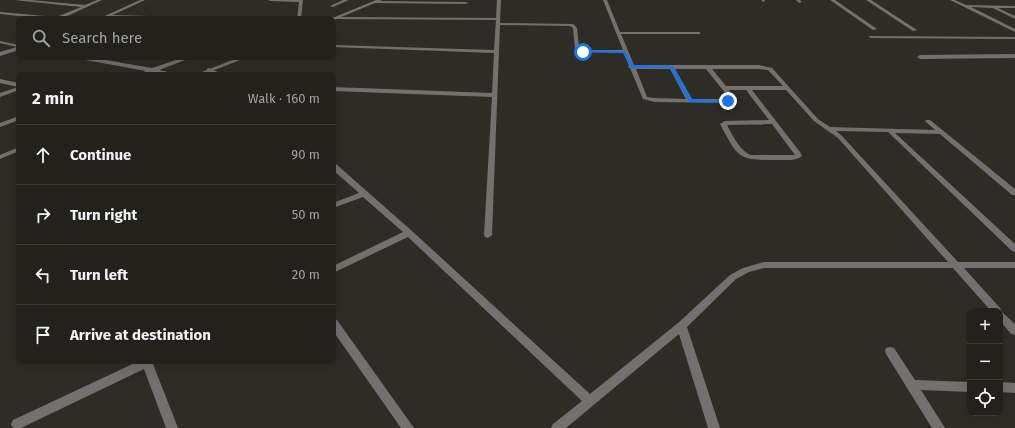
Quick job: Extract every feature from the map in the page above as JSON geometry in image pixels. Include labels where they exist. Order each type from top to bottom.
[{"type":"street","points":[[16,0],[85,6]]},
{"type":"street","points":[[64,16],[100,0]]},
{"type":"street","points":[[109,16],[143,0]]},
{"type":"street","points":[[270,0],[301,0],[298,16]]},
{"type":"street","points":[[332,6],[347,0]]},
{"type":"street","points":[[336,18],[380,0]]},
{"type":"street","points":[[488,235],[499,0]]},
{"type":"street","points":[[605,0],[631,67],[645,98],[655,100],[732,101],[733,99],[708,67]]},
{"type":"street","points":[[832,0],[875,29]]},
{"type":"street","points":[[868,0],[916,30]]},
{"type":"street","points":[[952,0],[1015,31]]},
{"type":"street","points":[[1003,0],[1015,6]]},
{"type":"street","points":[[375,2],[466,3]]},
{"type":"street","points":[[965,6],[1015,6]]},
{"type":"street","points":[[992,7],[1015,18]]},
{"type":"street","points":[[0,13],[29,16]]},
{"type":"street","points":[[336,19],[571,25],[575,28],[578,49],[580,51],[625,52]]},
{"type":"street","points":[[618,33],[698,33]]},
{"type":"street","points":[[870,37],[1015,38]]},
{"type":"street","points":[[0,42],[16,46]]},
{"type":"street","points":[[336,46],[496,52]]},
{"type":"street","points":[[0,54],[16,48]]},
{"type":"street","points":[[1002,56],[1015,63]]},
{"type":"street","points":[[920,57],[1015,56]]},
{"type":"street","points":[[96,60],[162,72]]},
{"type":"street","points":[[146,72],[181,60]]},
{"type":"street","points":[[204,72],[237,60]]},
{"type":"street","points":[[631,67],[770,69],[816,120],[831,129],[844,142],[993,308]]},
{"type":"street","points":[[672,67],[690,101]]},
{"type":"street","points":[[209,70],[213,72]]},
{"type":"street","points":[[0,80],[16,85]]},
{"type":"street","points":[[0,95],[16,87]]},
{"type":"street","points":[[747,87],[798,153],[799,156],[797,158],[753,158],[743,156],[723,124],[730,122],[774,122]]},
{"type":"street","points":[[724,88],[786,88]]},
{"type":"street","points":[[336,89],[494,96]]},
{"type":"street","points":[[0,125],[16,119]]},
{"type":"street","points":[[928,120],[1015,193]]},
{"type":"street","points":[[831,129],[891,132],[942,132]]},
{"type":"street","points":[[891,132],[1015,249]]},
{"type":"street","points":[[0,157],[16,150]]},
{"type":"street","points":[[336,169],[409,233],[590,401]]},
{"type":"street","points":[[336,205],[363,194]]},
{"type":"street","points":[[336,269],[409,233]]},
{"type":"street","points":[[557,428],[682,326],[733,277],[746,270],[758,267],[788,265],[1015,265]]},
{"type":"street","points":[[1003,318],[1015,331]]},
{"type":"street","points":[[682,326],[714,428]]},
{"type":"street","points":[[336,327],[408,428]]},
{"type":"street","points":[[890,351],[939,428]]},
{"type":"street","points":[[14,427],[141,364]]},
{"type":"street","points":[[148,364],[172,428]]},
{"type":"street","points":[[912,385],[967,387]]},
{"type":"street","points":[[1003,387],[1015,388]]},
{"type":"route","points":[[583,52],[625,52],[631,67],[672,67],[690,101],[728,101]]}]
